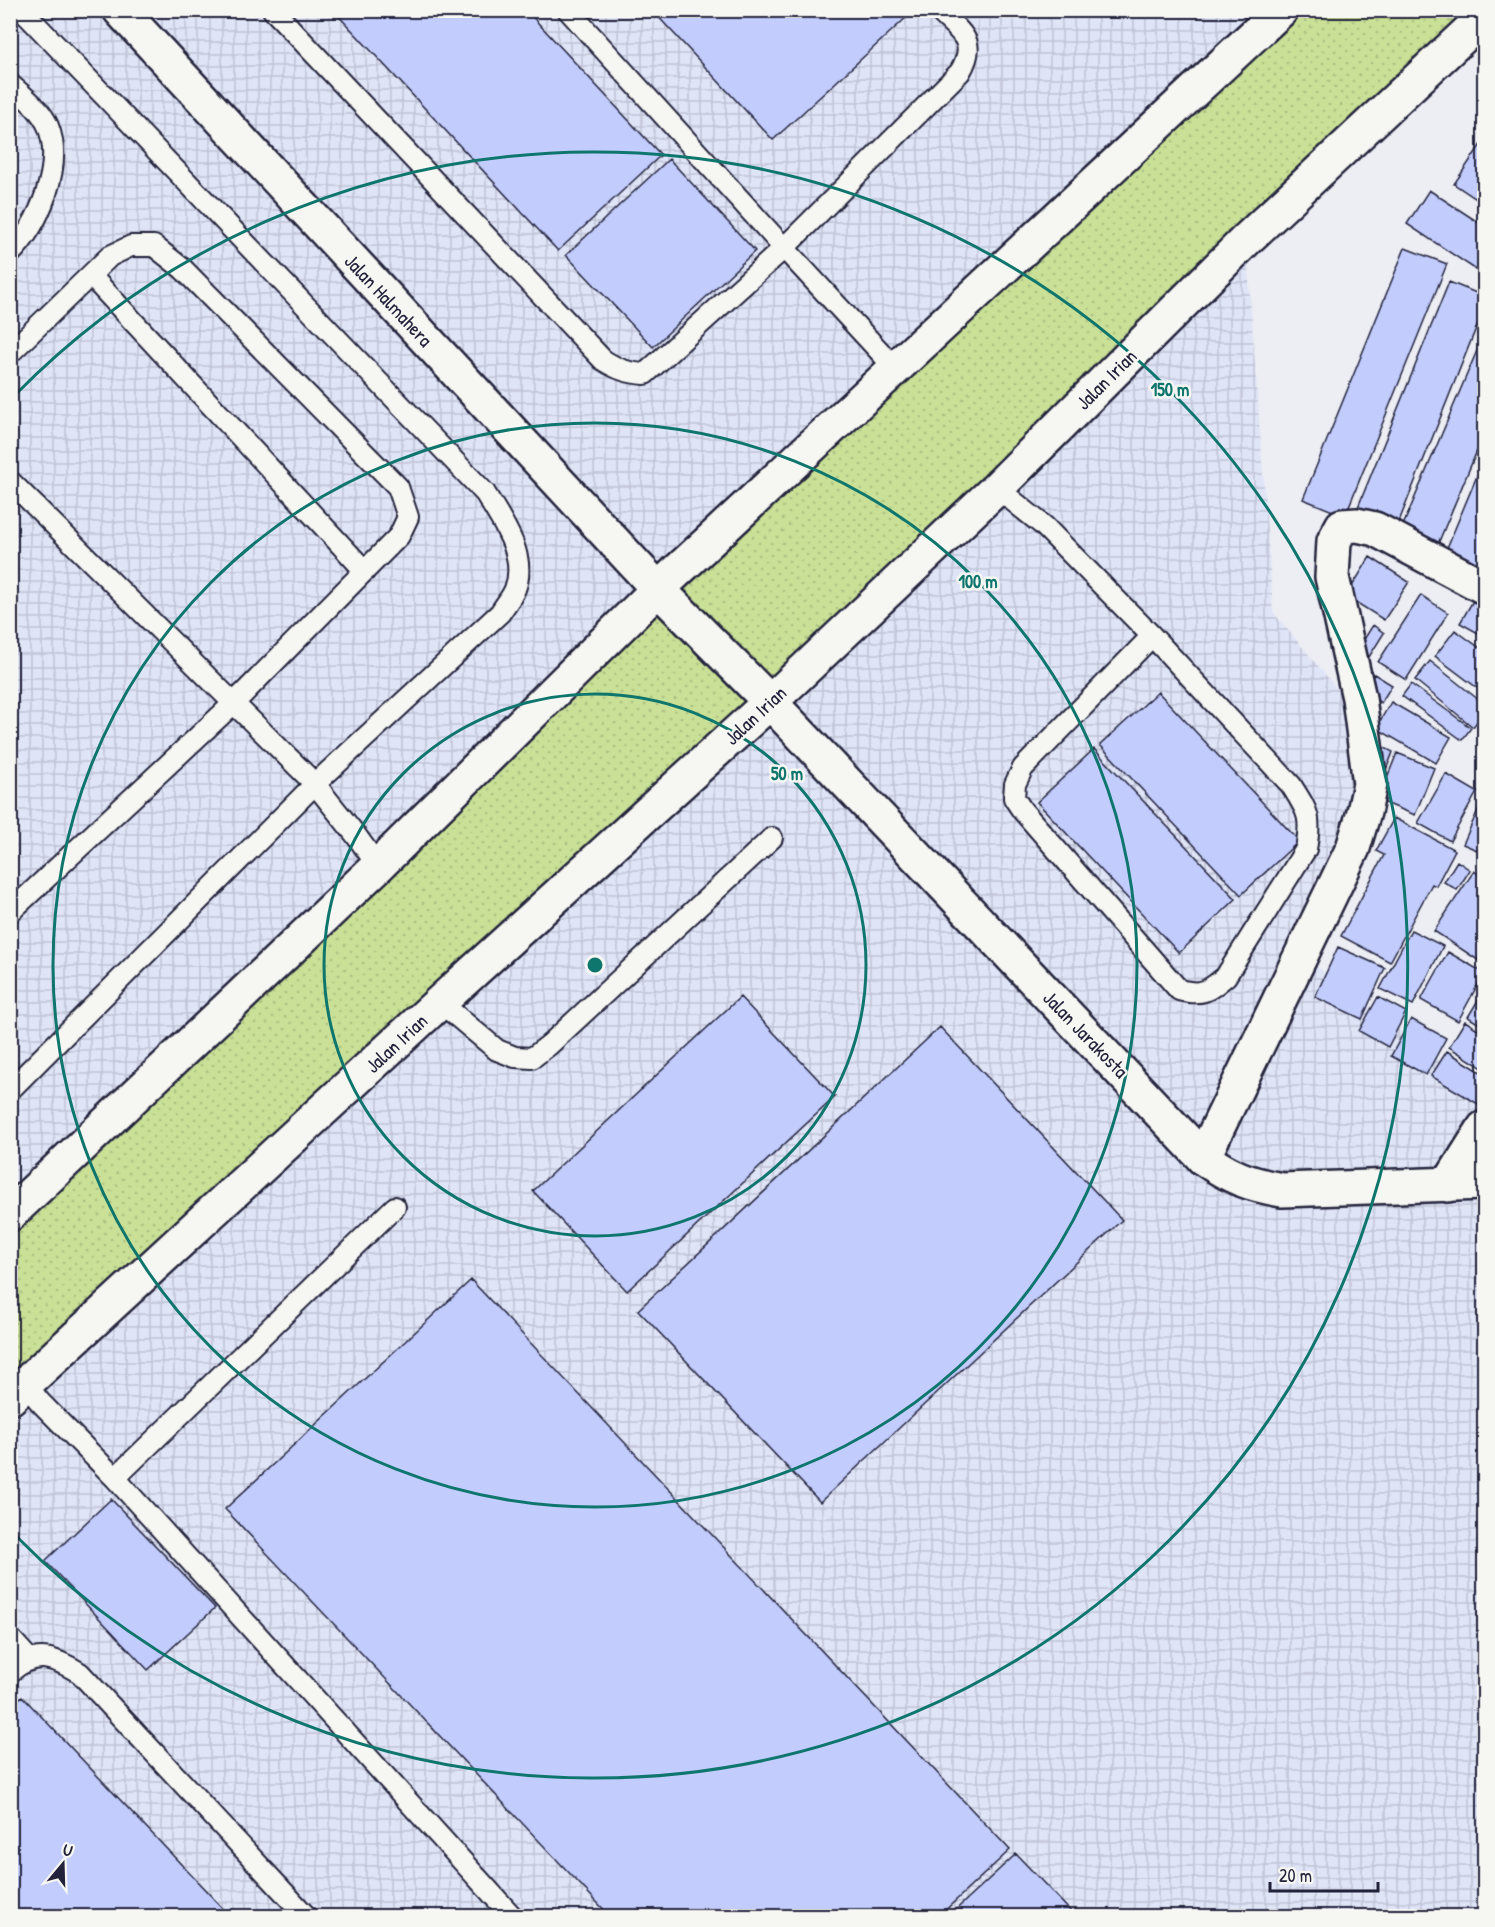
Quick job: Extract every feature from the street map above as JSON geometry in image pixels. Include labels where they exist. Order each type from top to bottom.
[{"type":"street","name":"Jalan Halmahera","points":[[120,10],[658,589],[770,702]]},
{"type":"street","points":[[10,1214],[378,866],[658,589],[1281,10]]},
{"type":"street","name":"Jalan Irian","points":[[18,1391],[770,702],[997,488],[1246,240],[1485,17]]},
{"type":"street","points":[[1203,1158],[1353,848],[1364,812],[1370,784],[1359,698],[1332,577],[1335,541],[1342,526],[1357,525],[1375,529],[1485,587]]},
{"type":"street","name":"Jalan Jarakosta","points":[[770,702],[1203,1158],[1229,1175],[1258,1186],[1282,1190],[1485,1183]]},
{"type":"street","points":[[1448,1185],[1485,1128]]},
{"type":"lane","points":[[10,1090],[315,784],[500,613],[515,588],[518,568],[511,535],[485,493],[22,10]]},
{"type":"lane","points":[[273,10],[603,360],[619,370],[645,374],[784,248],[960,72],[969,58],[967,39],[938,10]]},
{"type":"lane","points":[[568,10],[896,369]]},
{"type":"lane","points":[[10,84],[48,125],[52,144],[53,171],[44,200],[20,244],[10,254]]},
{"type":"lane","points":[[10,353],[110,256],[131,246],[154,246],[183,268],[398,487],[408,517],[399,536],[234,703],[10,912]]},
{"type":"lane","points":[[91,276],[365,571]]},
{"type":"lane","points":[[10,481],[315,784],[378,866]]},
{"type":"lane","points":[[997,488],[1044,526],[1152,636],[1291,785],[1308,813],[1310,828],[1306,849],[1226,976],[1211,988],[1194,994],[1179,990],[1014,798],[1016,784],[1023,768],[1152,636]]},
{"type":"lane","points":[[440,1002],[497,1050],[515,1057],[532,1058],[549,1045],[772,838]]},
{"type":"lane","points":[[115,1478],[395,1207]]},
{"type":"lane","points":[[18,1391],[40,1402],[115,1478],[512,1917]]},
{"type":"lane","points":[[10,1638],[30,1660]]},
{"type":"lane","points":[[10,1672],[18,1665],[30,1660],[54,1659],[80,1673],[306,1917]]},
{"type":"shaded area","points":[[11,11],[1484,11],[1246,240],[1273,612],[1384,745],[1299,953],[1484,1095],[1484,1916],[11,1916]]},
{"type":"green space","points":[[1282,11],[1484,11],[11,1398],[11,1214]]},
{"type":"building","points":[[333,10],[526,10],[661,155],[558,251]]},
{"type":"building","points":[[652,10],[903,10],[908,16],[773,140]]},
{"type":"building","points":[[1484,140],[1484,204],[1454,184]]},
{"type":"building","points":[[669,159],[755,251],[653,347],[566,255]]},
{"type":"building","points":[[1429,190],[1484,226],[1484,275],[1407,224]]},
{"type":"building","points":[[1405,248],[1447,264],[1345,516],[1303,499]]},
{"type":"building","points":[[1449,282],[1484,296],[1484,308],[1394,534],[1354,517]]},
{"type":"building","points":[[1484,334],[1484,434],[1435,551],[1399,535]]},
{"type":"building","points":[[1484,459],[1484,553],[1478,569],[1444,555]]},
{"type":"building","points":[[1370,557],[1409,582],[1384,620],[1346,596]]},
{"type":"building","points":[[1477,594],[1484,598],[1484,622],[1478,633],[1460,623]]},
{"type":"building","points":[[1421,595],[1448,613],[1406,680],[1378,662]]},
{"type":"building","points":[[1373,625],[1384,633],[1369,657],[1358,649]]},
{"type":"building","points":[[1455,630],[1484,651],[1484,693],[1435,656]]},
{"type":"building","points":[[1430,661],[1484,704],[1484,712],[1473,727],[1415,680]]},
{"type":"building","points":[[1374,674],[1392,685],[1381,703],[1363,692]]},
{"type":"building","points":[[1411,684],[1471,728],[1462,740],[1402,696]]},
{"type":"building","points":[[1158,692],[1299,841],[1241,895],[1100,745]]},
{"type":"building","points":[[1391,702],[1451,737],[1436,763],[1376,728]]},
{"type":"building","points":[[1377,744],[1393,752],[1386,770],[1370,763]]},
{"type":"building","points":[[1094,749],[1236,899],[1179,953],[1037,802]]},
{"type":"building","points":[[1397,753],[1434,768],[1415,815],[1378,800]]},
{"type":"building","points":[[1446,774],[1477,792],[1450,841],[1418,823]]},
{"type":"building","points":[[1482,801],[1484,802],[1484,853],[1463,844]]},
{"type":"building","points":[[1394,818],[1455,850],[1436,886],[1432,884],[1390,962],[1341,936],[1384,855],[1376,851]]},
{"type":"building","points":[[1457,861],[1470,870],[1457,890],[1444,882]]},
{"type":"building","points":[[1474,871],[1484,878],[1484,964],[1434,931]]},
{"type":"building","points":[[1411,930],[1443,946],[1413,1005],[1380,989]]},
{"type":"building","points":[[1338,947],[1385,968],[1362,1019],[1315,997]]},
{"type":"building","points":[[1448,952],[1484,973],[1458,1021],[1421,1000]]},
{"type":"building","points":[[1484,990],[1484,1027],[1468,1017]]},
{"type":"building","points":[[740,997],[835,1097],[627,1291],[533,1191]]},
{"type":"building","points":[[1378,997],[1406,1012],[1388,1047],[1359,1031]]},
{"type":"building","points":[[1411,1019],[1446,1038],[1426,1075],[1391,1056]]},
{"type":"building","points":[[1465,1021],[1484,1033],[1484,1069],[1449,1047]]},
{"type":"building","points":[[940,1027],[1122,1220],[820,1502],[638,1310]]},
{"type":"building","points":[[1447,1051],[1484,1074],[1484,1093],[1478,1104],[1431,1076]]},
{"type":"building","points":[[471,1280],[1010,1850],[939,1916],[610,1916],[225,1509]]},
{"type":"building","points":[[111,1499],[215,1608],[148,1670],[45,1561]]},
{"type":"building","points":[[22,1696],[230,1916],[10,1916],[10,1707]]},
{"type":"building","points":[[1016,1854],[1075,1916],[949,1916]]}]
